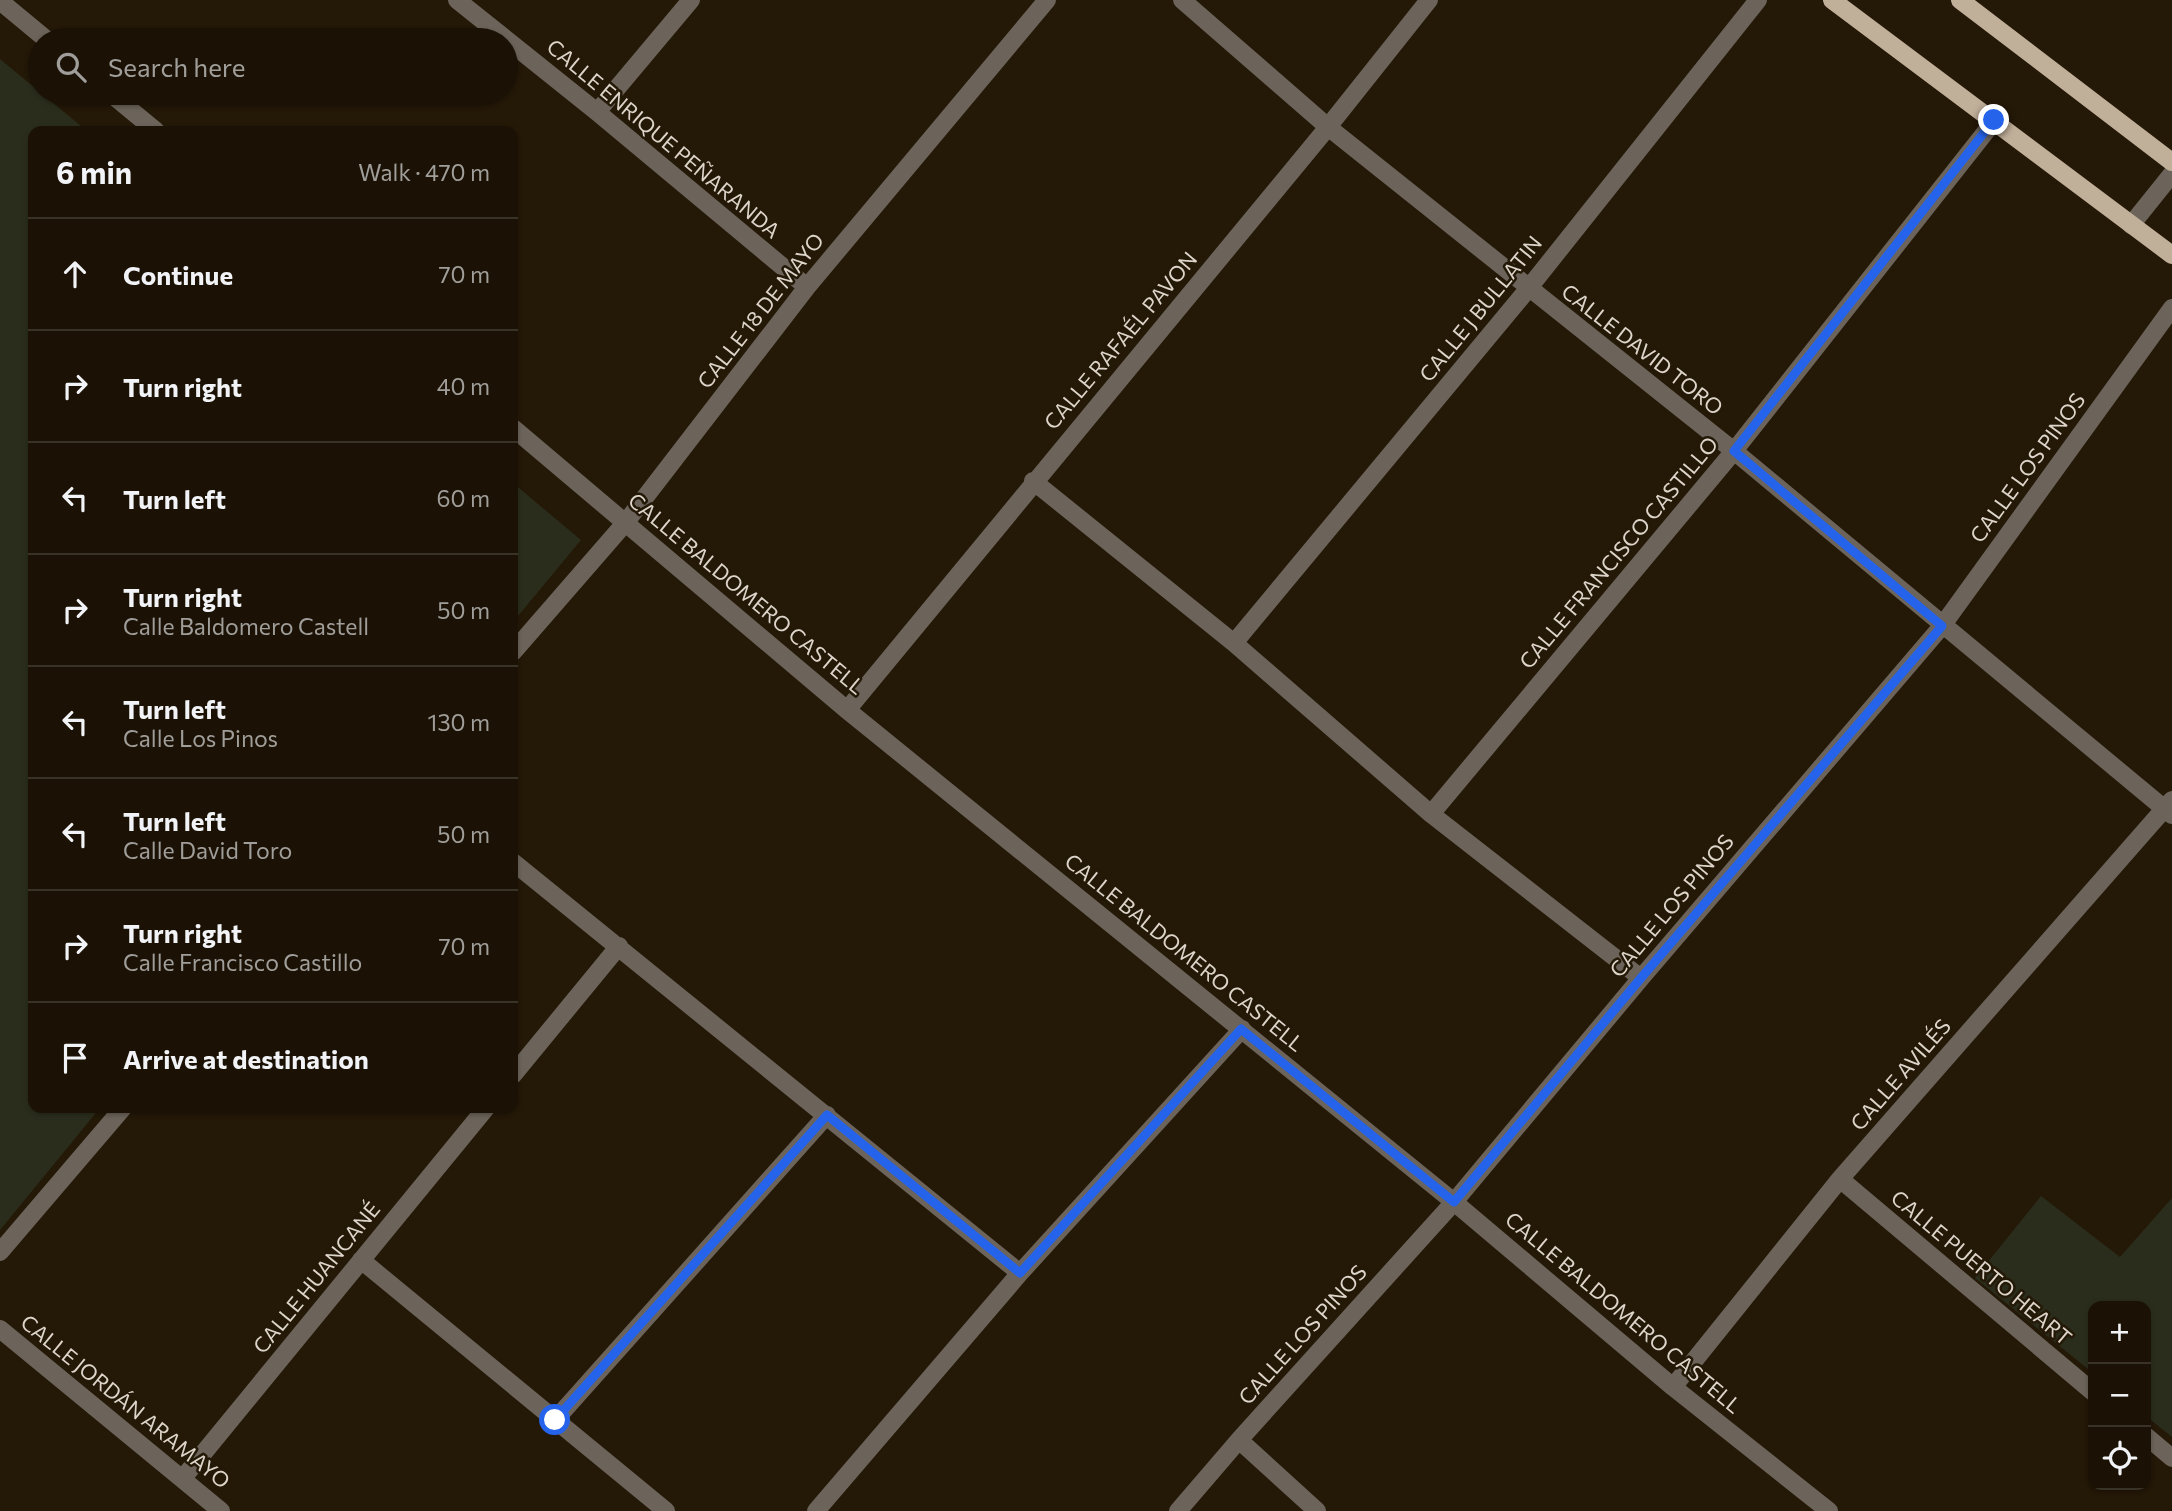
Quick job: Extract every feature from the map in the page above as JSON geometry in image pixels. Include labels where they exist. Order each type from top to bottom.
[{"type":"main road","points":[[1832,0],[2172,256]]},
{"type":"main road","points":[[1960,0],[2172,162]]},
{"type":"street","name":"CALLE ENRIQUE PEÑARANDA","points":[[457,0],[492,28]]},
{"type":"street","points":[[597,112],[691,0]]},
{"type":"street","name":"CALLE 18 DE MAYO","points":[[518,646],[626,522],[807,287],[1047,0]]},
{"type":"street","name":"CALLE DAVID TORO","points":[[1182,0],[1328,127],[1734,451],[1942,626],[2170,808]]},
{"type":"street","name":"CALLE RAFAÉL PAVON","points":[[846,710],[1328,127],[1429,0]]},
{"type":"street","name":"CALLE J BULLATIN","points":[[1234,643],[1528,289],[1758,0]]},
{"type":"street","points":[[4,2],[33,28]]},
{"type":"street","name":"CALLE ENRIQUE PEÑARANDA","points":[[518,49],[807,287]]},
{"type":"street","points":[[125,105],[150,126]]},
{"type":"street","name":"CALLE FRANCISCO CASTILLO","points":[[1432,814],[1734,451],[1994,120]]},
{"type":"street","points":[[2131,225],[2172,174]]},
{"type":"street","name":"CALLE LOS PINOS","points":[[1178,1511],[1454,1202],[1641,978],[1942,626],[2172,308]]},
{"type":"street","name":"CALLE BALDOMERO CASTELL","points":[[518,432],[846,710],[1454,1202],[1673,1387],[1829,1511]]},
{"type":"street","points":[[1033,481],[1234,643],[1432,814],[1641,978]]},
{"type":"street","name":"CALLE AVILÉS","points":[[1673,1387],[1840,1179],[2170,808]]},
{"type":"street","points":[[518,866],[1020,1273]]},
{"type":"street","points":[[518,1069],[618,946]]},
{"type":"street","points":[[816,1511],[1020,1273],[1241,1029]]},
{"type":"street","points":[[0,1252],[118,1113]]},
{"type":"street","name":"CALLE HUANCANÉ","points":[[183,1478],[482,1113]]},
{"type":"street","points":[[555,1420],[827,1115]]},
{"type":"street","name":"CALLE PUERTO HEART","points":[[1840,1179],[2088,1388]]},
{"type":"street","points":[[361,1260],[666,1511]]},
{"type":"street","name":"CALLE JORDÁN ARAMAYO","points":[[0,1329],[221,1511]]},
{"type":"street","points":[[1239,1440],[1317,1511]]},
{"type":"street","points":[[2151,1440],[2172,1458]]},
{"type":"green space","points":[[0,59],[28,82],[28,105],[56,105],[81,126],[28,126],[28,1113],[96,1113],[0,1230]]},
{"type":"green space","points":[[518,487],[581,540],[518,616]]},
{"type":"green space","points":[[2041,1196],[2120,1257],[2172,1198],[2172,1437],[2151,1420],[2151,1301],[2088,1301],[2088,1369],[1975,1278]]},
{"type":"route","points":[[555,1420],[827,1115],[1020,1273],[1241,1029],[1454,1202],[1641,978],[1942,626],[1734,451],[1994,120]]}]
